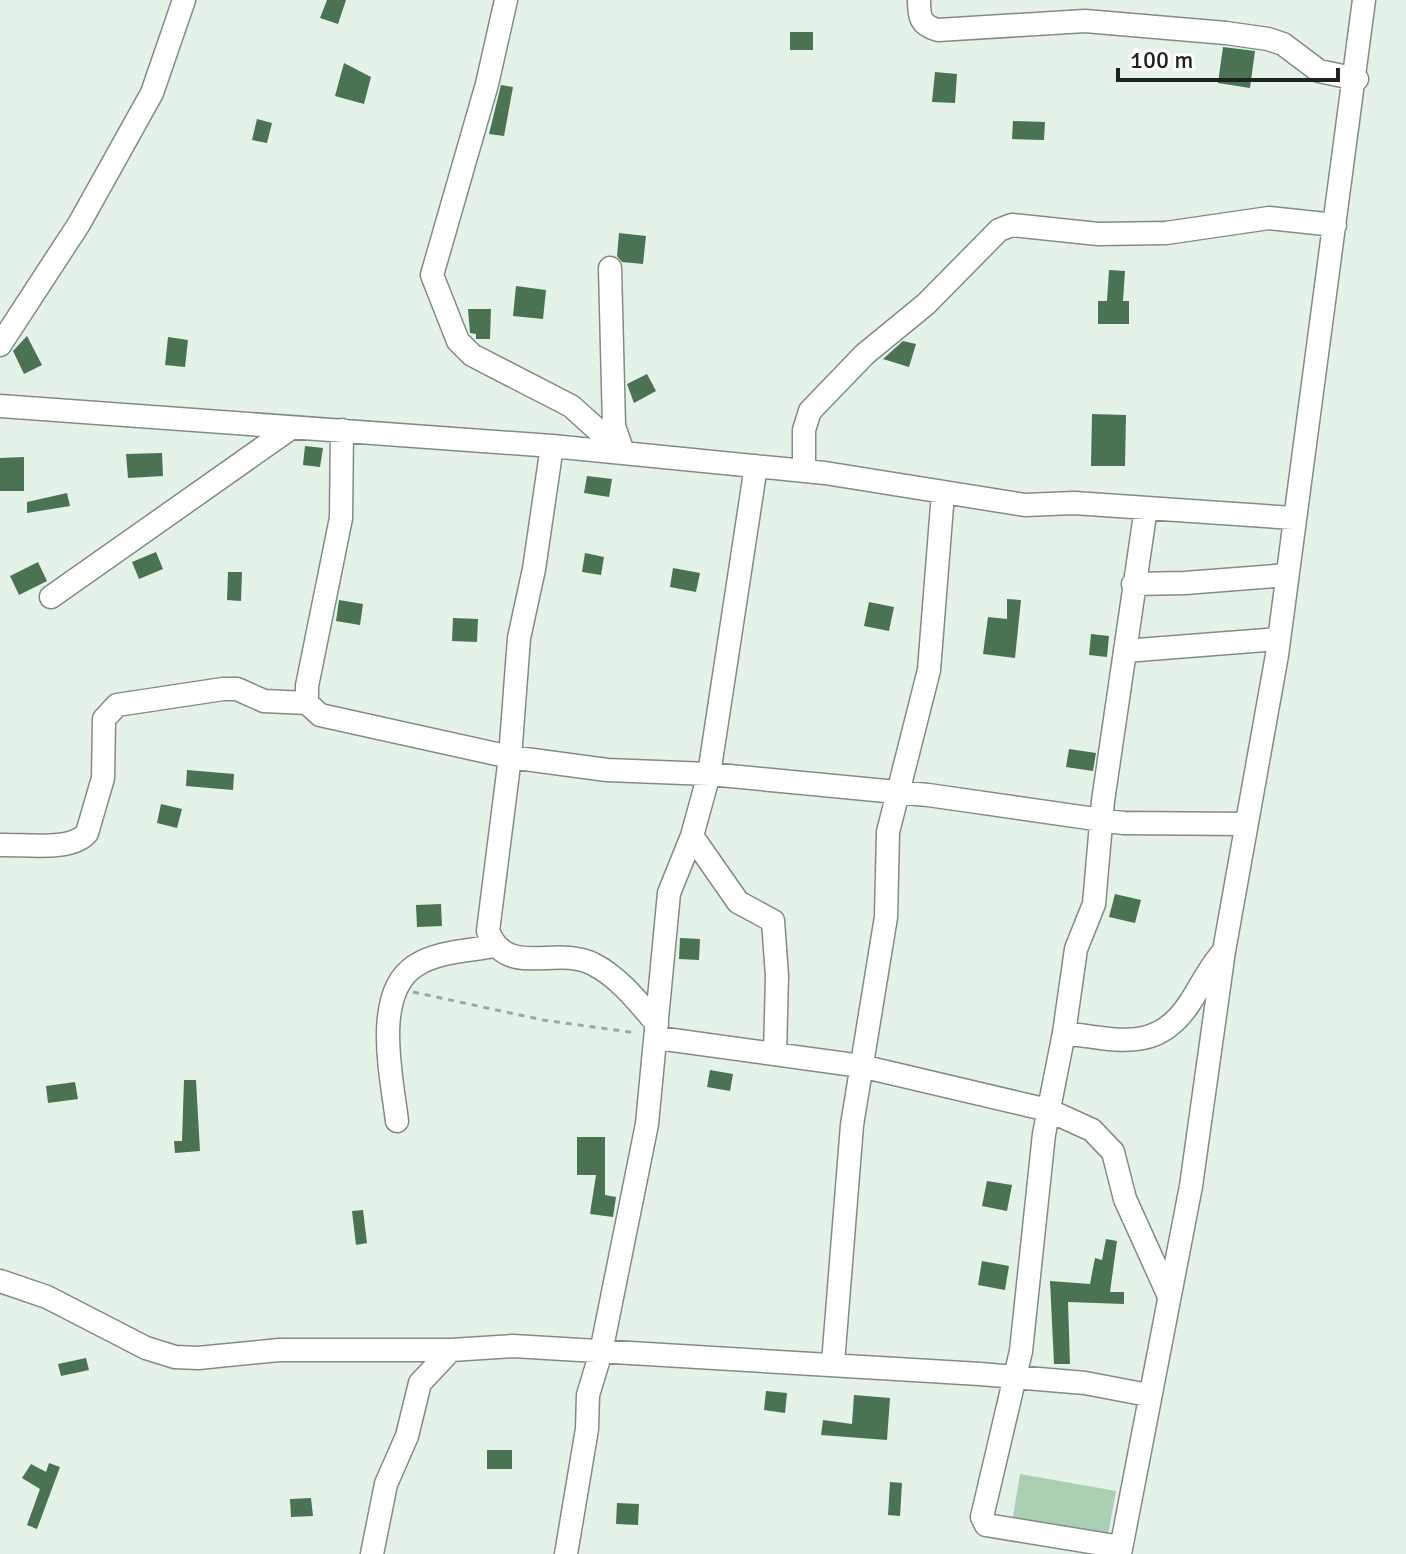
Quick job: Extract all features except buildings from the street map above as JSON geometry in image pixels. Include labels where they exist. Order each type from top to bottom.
[{"type":"street","points":[[0,345],[79,224],[147,104],[165,61],[184,0]]},
{"type":"street","points":[[506,0],[487,84],[432,275],[458,341],[472,355],[571,406],[622,448]]},
{"type":"street","points":[[919,0],[919,18],[925,26],[938,30],[1085,21],[1226,33],[1275,42],[1319,71],[1357,79]]},
{"type":"street","points":[[1146,508],[1133,584],[1094,904],[1076,949],[1064,1033],[1048,1110],[1016,1377],[1006,1407],[983,1521],[986,1525],[1120,1550],[1191,1186],[1224,951],[1279,639],[1293,518],[1326,310],[1357,79],[1364,0]]},
{"type":"street","points":[[804,471],[804,430],[810,411],[865,354],[926,304],[999,230],[1012,225],[1098,234],[1166,233],[1269,218],[1335,225]]},
{"type":"street","points":[[610,268],[612,387],[622,448]]},
{"type":"street","points":[[0,406],[552,446],[622,448],[804,471],[1025,505],[1074,503],[1293,518]]},
{"type":"street","points":[[51,597],[291,428]]},
{"type":"street","points":[[342,430],[341,518],[307,686],[307,703],[311,710],[341,721],[510,757],[607,770],[709,774],[928,795],[1102,821],[1246,824]]},
{"type":"street","points":[[552,446],[534,569],[519,638],[510,757],[488,931],[494,946],[506,956],[573,958],[592,963],[634,997],[658,1031],[775,1054],[861,1066],[1048,1110],[1092,1130],[1113,1152],[1125,1199],[1168,1294]]},
{"type":"street","points":[[566,1554],[586,1442],[588,1395],[601,1352],[647,1124],[669,893],[692,836],[709,774],[756,466]]},
{"type":"street","points":[[833,1363],[852,1125],[886,917],[888,832],[929,670],[943,493]]},
{"type":"street","points":[[1133,584],[1287,575]]},
{"type":"street","points":[[1125,651],[1279,639]]},
{"type":"street","points":[[0,845],[68,843],[87,833],[103,778],[104,719],[117,705],[223,689],[237,689],[264,701],[307,703]]},
{"type":"street","points":[[692,836],[738,902],[773,921],[777,976],[775,1054]]},
{"type":"street","points":[[397,1121],[387,1029],[397,989],[413,966],[436,956],[494,946]]},
{"type":"street","points":[[1064,1033],[1141,1040],[1158,1035],[1175,1024],[1211,965],[1224,951]]},
{"type":"street","points":[[0,1281],[47,1297],[146,1348],[175,1357],[198,1358],[279,1350],[451,1350],[513,1346],[833,1363],[1016,1377],[1085,1383],[1148,1395]]},
{"type":"street","points":[[372,1554],[386,1484],[407,1436],[420,1383],[451,1350]]},
{"type":"path","points":[[397,989],[543,1020],[658,1031]]},
{"type":"green space","points":[[1020,1474],[1116,1491],[1107,1540],[1012,1523]]}]
